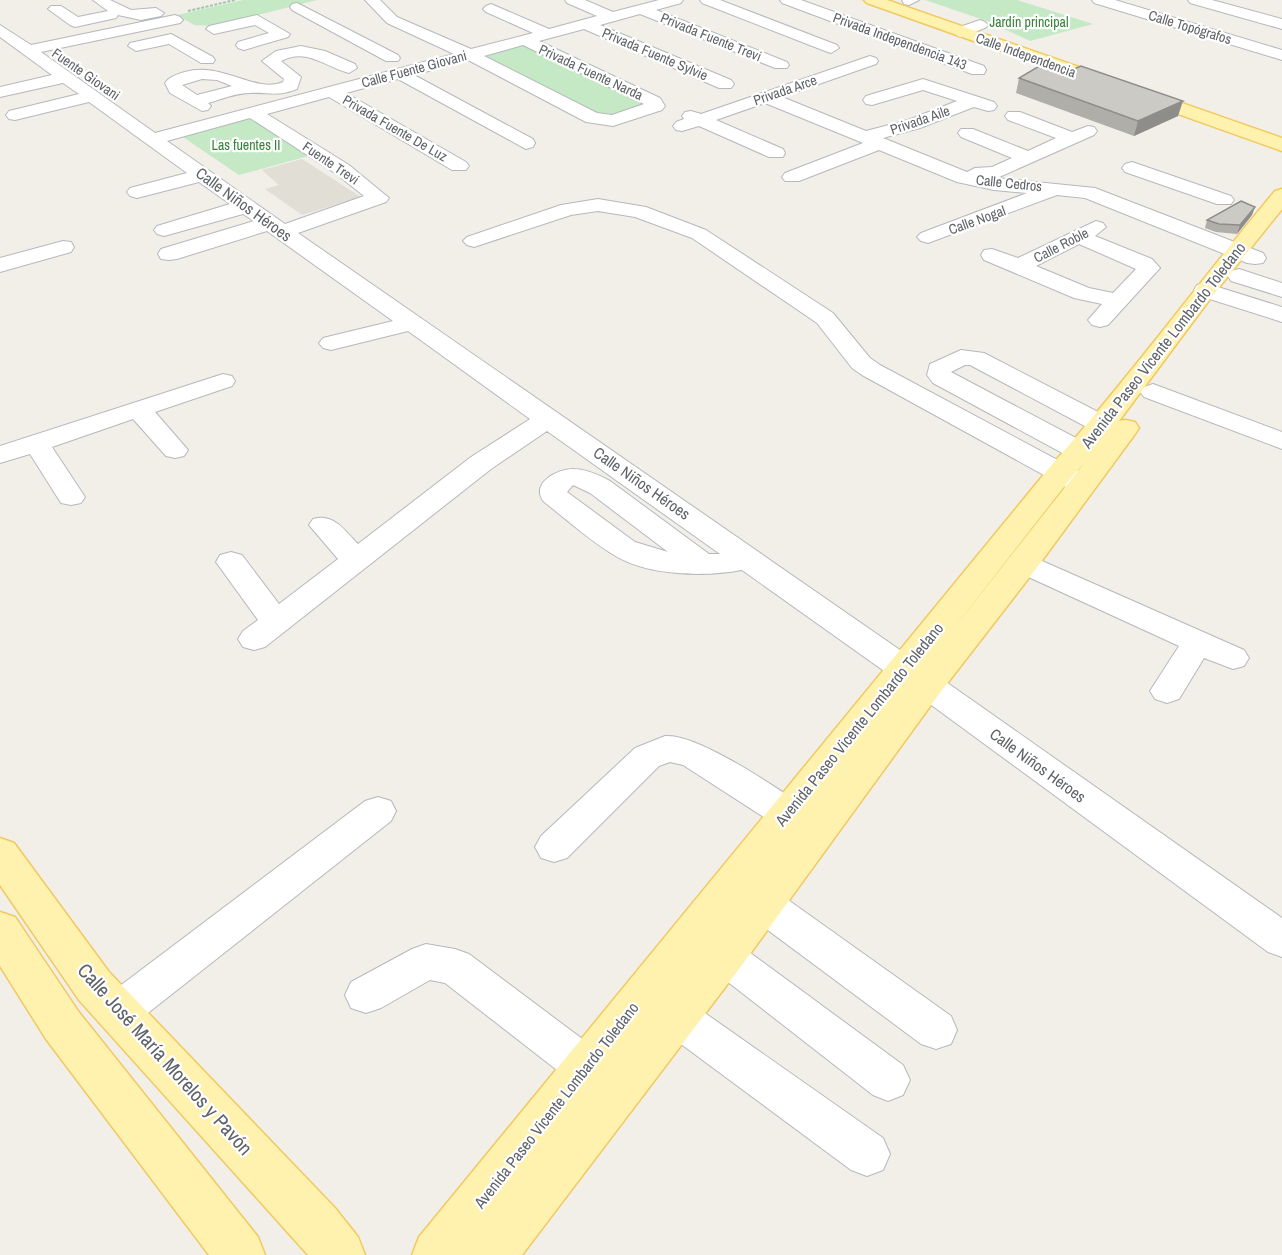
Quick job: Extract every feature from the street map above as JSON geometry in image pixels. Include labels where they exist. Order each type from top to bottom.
[{"type":"main road","name":"Calle Independencia","points":[[872,0],[910,4],[980,25],[1060,60],[1282,136]]},
{"type":"main road","name":"Calle Independencia","points":[[910,4],[960,32],[1282,144]]},
{"type":"main road","name":"Avenida Paseo Vicente Lombardo Toledano","points":[[915,677],[1024,564],[1091,455],[1153,392],[1282,195]]},
{"type":"main road","name":"Avenida Paseo Vicente Lombardo Toledano","points":[[437,1255],[586,1067],[802,823],[1232,274],[1282,223]]},
{"type":"main road","name":"Avenida Paseo Vicente Lombardo Toledano","points":[[491,1255],[763,904],[802,823]]},
{"type":"main road","name":"Calle José María Morelos y Pavón","points":[[0,854],[94,986],[317,1226],[340,1255]]},
{"type":"main road","points":[[45,917],[4,935],[62,1025],[240,1255]]},
{"type":"street","points":[[372,0],[392,20],[470,55]]},
{"type":"street","points":[[572,0],[612,17]]},
{"type":"street","name":"Calle Fuente Giovani","points":[[162,136],[252,112],[291,91],[331,91],[396,65],[470,55],[676,0]]},
{"type":"street","points":[[707,0],[831,48]]},
{"type":"street","name":"Privada Independencia 143","points":[[787,0],[978,70]]},
{"type":"street","name":"Calle Topógrafos","points":[[1099,0],[1282,55]]},
{"type":"street","points":[[1196,0],[1282,24]]},
{"type":"street","points":[[121,13],[75,22],[55,10],[91,1],[121,13],[214,29],[246,46],[282,34],[257,20],[214,29]]},
{"type":"street","points":[[1138,12],[1165,3]]},
{"type":"street","points":[[870,30],[910,4]]},
{"type":"street","points":[[297,7],[342,31],[526,143]]},
{"type":"street","points":[[491,9],[548,34]]},
{"type":"street","name":"Privada Fuente Trevi","points":[[641,9],[781,65]]},
{"type":"street","name":"Fuente Giovani","points":[[0,14],[37,48],[162,136]]},
{"type":"street","points":[[342,31],[392,20]]},
{"type":"street","points":[[37,48],[171,21]]},
{"type":"street","points":[[171,21],[202,57],[176,60]]},
{"type":"street","points":[[139,60],[125,49],[171,21]]},
{"type":"street","name":"Privada Fuente Sylvie","points":[[585,24],[725,84]]},
{"type":"street","points":[[960,32],[980,25]]},
{"type":"street","name":"Calle Niños Héroes","points":[[2,33],[37,48],[66,77],[93,96],[162,136],[203,175],[247,206],[284,227],[414,323],[1282,940]]},
{"type":"street","name":"Privada Fuente Narda","points":[[470,55],[600,121],[621,119],[656,106],[654,102],[524,40]]},
{"type":"street","points":[[248,87],[198,104],[172,83],[191,76],[217,74],[248,87],[291,91],[346,66],[311,50],[279,56],[270,61],[291,91]]},
{"type":"street","points":[[852,54],[888,67]]},
{"type":"street","name":"Privada Arce","points":[[700,120],[870,62]]},
{"type":"street","points":[[0,92],[66,77]]},
{"type":"street","name":"Privada Aile","points":[[792,177],[873,140],[981,103],[923,84],[864,97],[924,121]]},
{"type":"street","name":"Privada Fuente De Luz","points":[[331,91],[459,166]]},
{"type":"street","points":[[15,115],[93,96]]},
{"type":"street","name":"Calle Cedros","points":[[766,97],[964,178],[994,178],[1022,194]]},
{"type":"street","name":"Fuente Trevi","points":[[252,112],[342,169],[378,198],[284,227]]},
{"type":"street","points":[[994,178],[1025,157],[1080,134],[1014,116]]},
{"type":"street","points":[[682,119],[700,120],[776,153]]},
{"type":"street","points":[[967,133],[1025,157]]},
{"type":"street","points":[[162,136],[284,227]]},
{"type":"street","points":[[1088,192],[1153,157]]},
{"type":"street","points":[[137,192],[203,175]]},
{"type":"street","points":[[1119,175],[1203,193],[1224,190]]},
{"type":"street","name":"Calle Cedros","points":[[1056,188],[1088,192],[1132,210],[1232,274]]},
{"type":"street","name":"Calle Nogal","points":[[928,237],[1022,194],[1056,188]]},
{"type":"street","points":[[474,241],[568,209],[598,205],[639,211],[699,234],[825,318],[861,363],[872,370],[1091,455]]},
{"type":"street","points":[[164,230],[247,206]]},
{"type":"street","name":"Calle Roble","points":[[1019,266],[1132,210]]},
{"type":"street","points":[[169,255],[284,227]]},
{"type":"street","points":[[1078,236],[1149,268],[1100,320]]},
{"type":"street","points":[[0,265],[63,247]]},
{"type":"street","points":[[992,255],[1019,266]]},
{"type":"street","name":"Calle Roble","points":[[1019,266],[1082,293],[1117,301]]},
{"type":"street","points":[[1232,274],[1282,290]]},
{"type":"street","points":[[1232,274],[1282,315]]},
{"type":"street","points":[[331,343],[414,323]]},
{"type":"street","points":[[961,357],[975,358],[1091,455],[942,378],[939,375],[939,369],[961,357]]},
{"type":"street","points":[[0,455],[223,381]]},
{"type":"street","points":[[1153,392],[1282,441]]},
{"type":"street","points":[[139,410],[175,450]]},
{"type":"street","points":[[231,562],[265,630],[481,463],[549,418]]},
{"type":"street","points":[[36,443],[71,496]]},
{"type":"street","points":[[323,525],[357,561]]},
{"type":"street","points":[[701,563],[717,565],[748,559]]},
{"type":"street","points":[[1024,564],[1233,658]]},
{"type":"street","points":[[1167,691],[1197,643]]},
{"type":"street","points":[[554,847],[647,757],[661,748],[678,749],[695,756],[802,823]]},
{"type":"street","points":[[119,1011],[378,811]]},
{"type":"street","points":[[763,904],[936,1030]]},
{"type":"street","points":[[724,956],[888,1080]]},
{"type":"street","points":[[366,995],[426,962],[454,967],[586,1067]]},
{"type":"street","points":[[677,1017],[867,1154]]},
{"type":"path","points":[[171,21],[235,0]]},
{"type":"shaded area","points":[[302,159],[361,197],[302,215],[265,189],[279,185],[262,170]]},
{"type":"green space","points":[[243,0],[317,0],[214,26],[194,25],[177,15]]},
{"type":"green space","name":"Jardín principal","points":[[925,0],[1017,0],[1093,24],[1030,41],[987,21]]},
{"type":"green space","points":[[523,44],[651,104],[606,118],[481,55]]},
{"type":"green space","name":"Las fuentes II","points":[[251,115],[312,155],[239,175],[180,135]]},
{"type":"building","points":[[1046,62],[1069,71],[1081,66],[1183,101],[1138,121],[1019,78]]},
{"type":"building","points":[[1241,201],[1255,207],[1240,225],[1219,224],[1207,220]]}]
